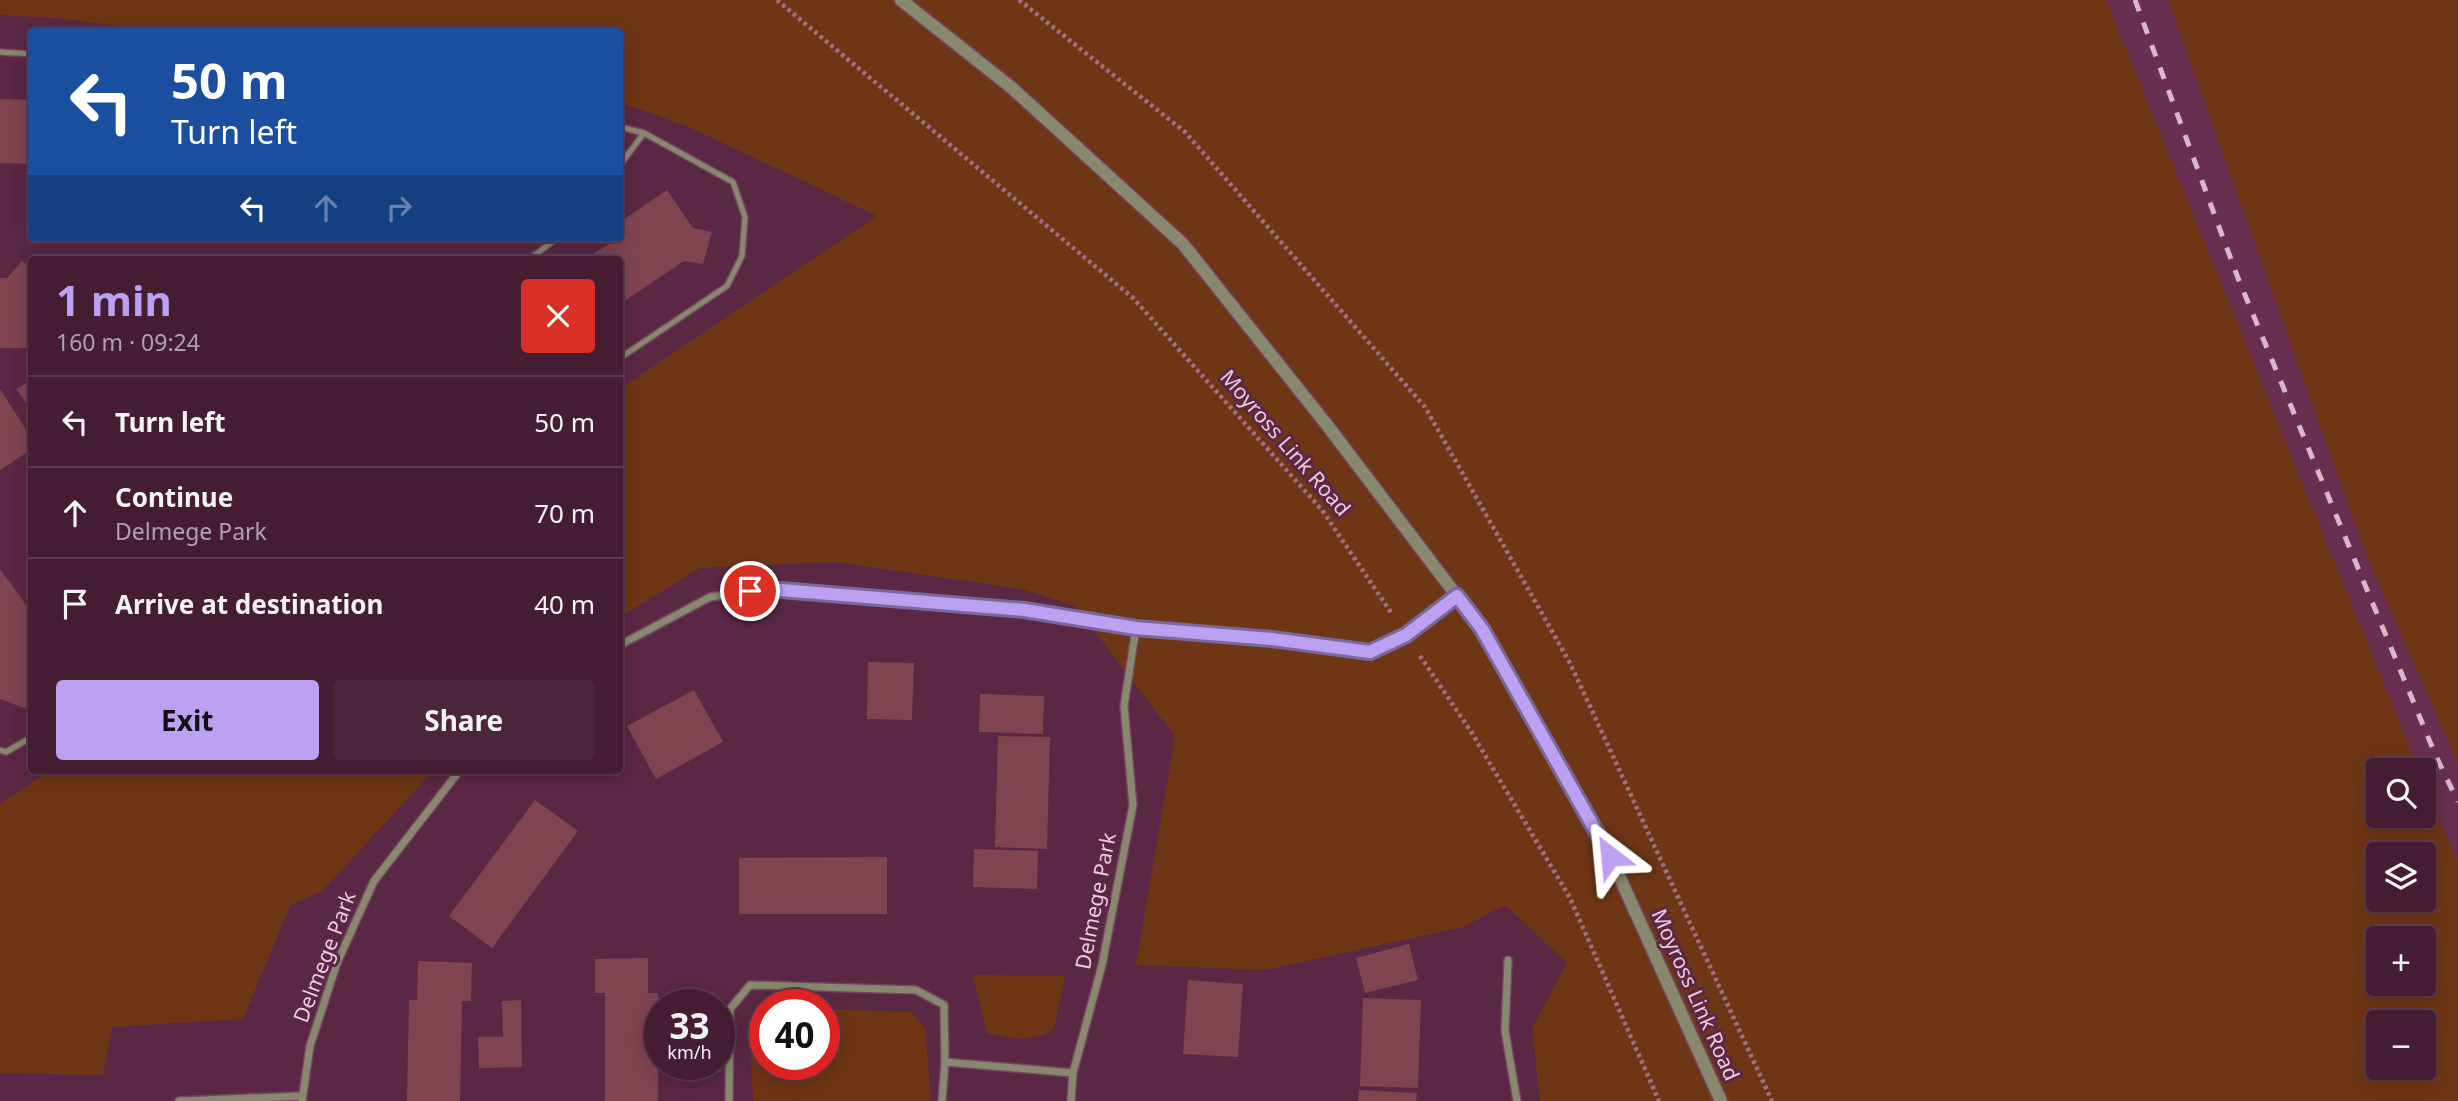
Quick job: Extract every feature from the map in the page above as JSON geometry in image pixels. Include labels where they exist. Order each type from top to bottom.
[{"type":"street","name":"Moyross Link Road","points":[[901,0],[1012,88],[1183,244],[1327,425],[1482,629],[1610,856],[1721,1101]]},
{"type":"street","points":[[623,643],[710,597],[769,589],[1024,610],[1136,628],[1272,639],[1370,652],[1406,635],[1457,596]]},
{"type":"street","name":"Delmege Park","points":[[1071,1101],[1073,1073],[1102,965],[1133,805],[1124,706],[1136,628]]},
{"type":"street","name":"Delmege Park","points":[[302,1098],[310,1046],[337,963],[374,881],[457,774]]},
{"type":"street","points":[[1508,960],[1504,1031],[1517,1101]]},
{"type":"street","points":[[729,1101],[730,1009],[750,985],[916,990],[944,1005],[945,1062],[942,1101]]},
{"type":"street","points":[[945,1062],[1073,1073]]},
{"type":"street","points":[[179,1101],[302,1098]]},
{"type":"lane","points":[[0,52],[28,54]]},
{"type":"lane","points":[[623,128],[644,133],[733,182],[745,217],[742,257],[727,286],[623,356]]},
{"type":"lane","points":[[623,161],[644,133]]},
{"type":"lane","points":[[534,256],[552,242]]},
{"type":"lane","points":[[0,750],[6,752],[28,739]]},
{"type":"path","name":"Moyross Link Road","points":[[776,0],[1133,298],[1322,510],[1469,730],[1570,898],[1659,1101]]},
{"type":"path","name":"Moyross Link Road","points":[[1019,0],[1185,132],[1425,407],[1570,663],[1772,1101]]},
{"type":"shaded area","points":[[0,0],[2106,0],[2414,758],[2366,758],[2366,828],[2436,828],[2436,811],[2458,865],[2458,1101],[1540,1101],[1532,1028],[1567,963],[1505,905],[1463,927],[1265,970],[1136,965],[1175,736],[1075,606],[1022,589],[836,562],[700,568],[623,615],[623,387],[877,216],[691,128],[623,103],[623,28],[129,28],[58,18],[0,15]]},
{"type":"shaded area","points":[[2106,0],[2168,0],[2366,555],[2458,763],[2458,865],[2436,811],[2436,758],[2414,758],[2260,385]]},
{"type":"shaded area","points":[[2168,0],[2458,0],[2458,763],[2366,555]]},
{"type":"shaded area","points":[[45,774],[430,774],[322,891],[290,906],[243,1019],[112,1027],[103,1075],[0,1073],[0,804]]},
{"type":"shaded area","points":[[973,975],[1065,976],[1054,1029],[1030,1038],[987,1033]]},
{"type":"shaded area","points":[[840,1010],[911,1012],[925,1028],[931,1101],[753,1101],[752,1080],[840,1080]]},
{"type":"building","points":[[0,99],[28,100],[28,164],[0,163]]},
{"type":"building","points":[[667,190],[693,228],[712,232],[703,264],[684,261],[623,302],[623,256],[589,256],[613,242],[623,242],[623,220]]},
{"type":"building","points":[[22,261],[28,266],[28,348],[0,348],[0,278],[7,278]]},
{"type":"building","points":[[28,382],[28,406],[16,389]]},
{"type":"building","points":[[0,389],[28,433],[28,452],[0,470]]},
{"type":"building","points":[[0,569],[28,608],[28,710],[0,699]]},
{"type":"building","points":[[868,662],[914,663],[912,720],[867,719]]},
{"type":"building","points":[[694,690],[723,742],[656,779],[627,726]]},
{"type":"building","points":[[980,694],[1044,696],[1043,734],[979,732]]},
{"type":"building","points":[[998,736],[1050,737],[1047,849],[995,847]]},
{"type":"building","points":[[535,800],[578,831],[492,948],[449,916]]},
{"type":"building","points":[[974,849],[1038,851],[1037,889],[973,887]]},
{"type":"building","points":[[887,857],[887,914],[739,914],[739,858]]},
{"type":"building","points":[[1409,944],[1418,980],[1365,993],[1356,958]]},
{"type":"building","points":[[648,958],[648,989],[644,989],[644,1080],[658,1080],[658,1101],[605,1101],[605,993],[595,993],[595,959]]},
{"type":"building","points":[[418,961],[472,963],[471,1001],[462,1001],[460,1101],[407,1101],[409,1000],[417,1000]]},
{"type":"building","points":[[1188,980],[1243,984],[1238,1057],[1183,1054]]},
{"type":"building","points":[[1363,998],[1421,1000],[1418,1088],[1360,1086]]},
{"type":"building","points":[[521,1000],[522,1067],[479,1068],[478,1037],[503,1037],[502,1001]]},
{"type":"building","points":[[1359,1090],[1417,1093],[1416,1101],[1358,1101]]},
{"type":"railway","points":[[2135,0],[2238,278],[2435,754],[2458,802]]},
{"type":"route","points":[[750,591],[769,589],[1024,610],[1136,628],[1272,639],[1370,652],[1406,635],[1457,596],[1482,629],[1610,856]]}]
